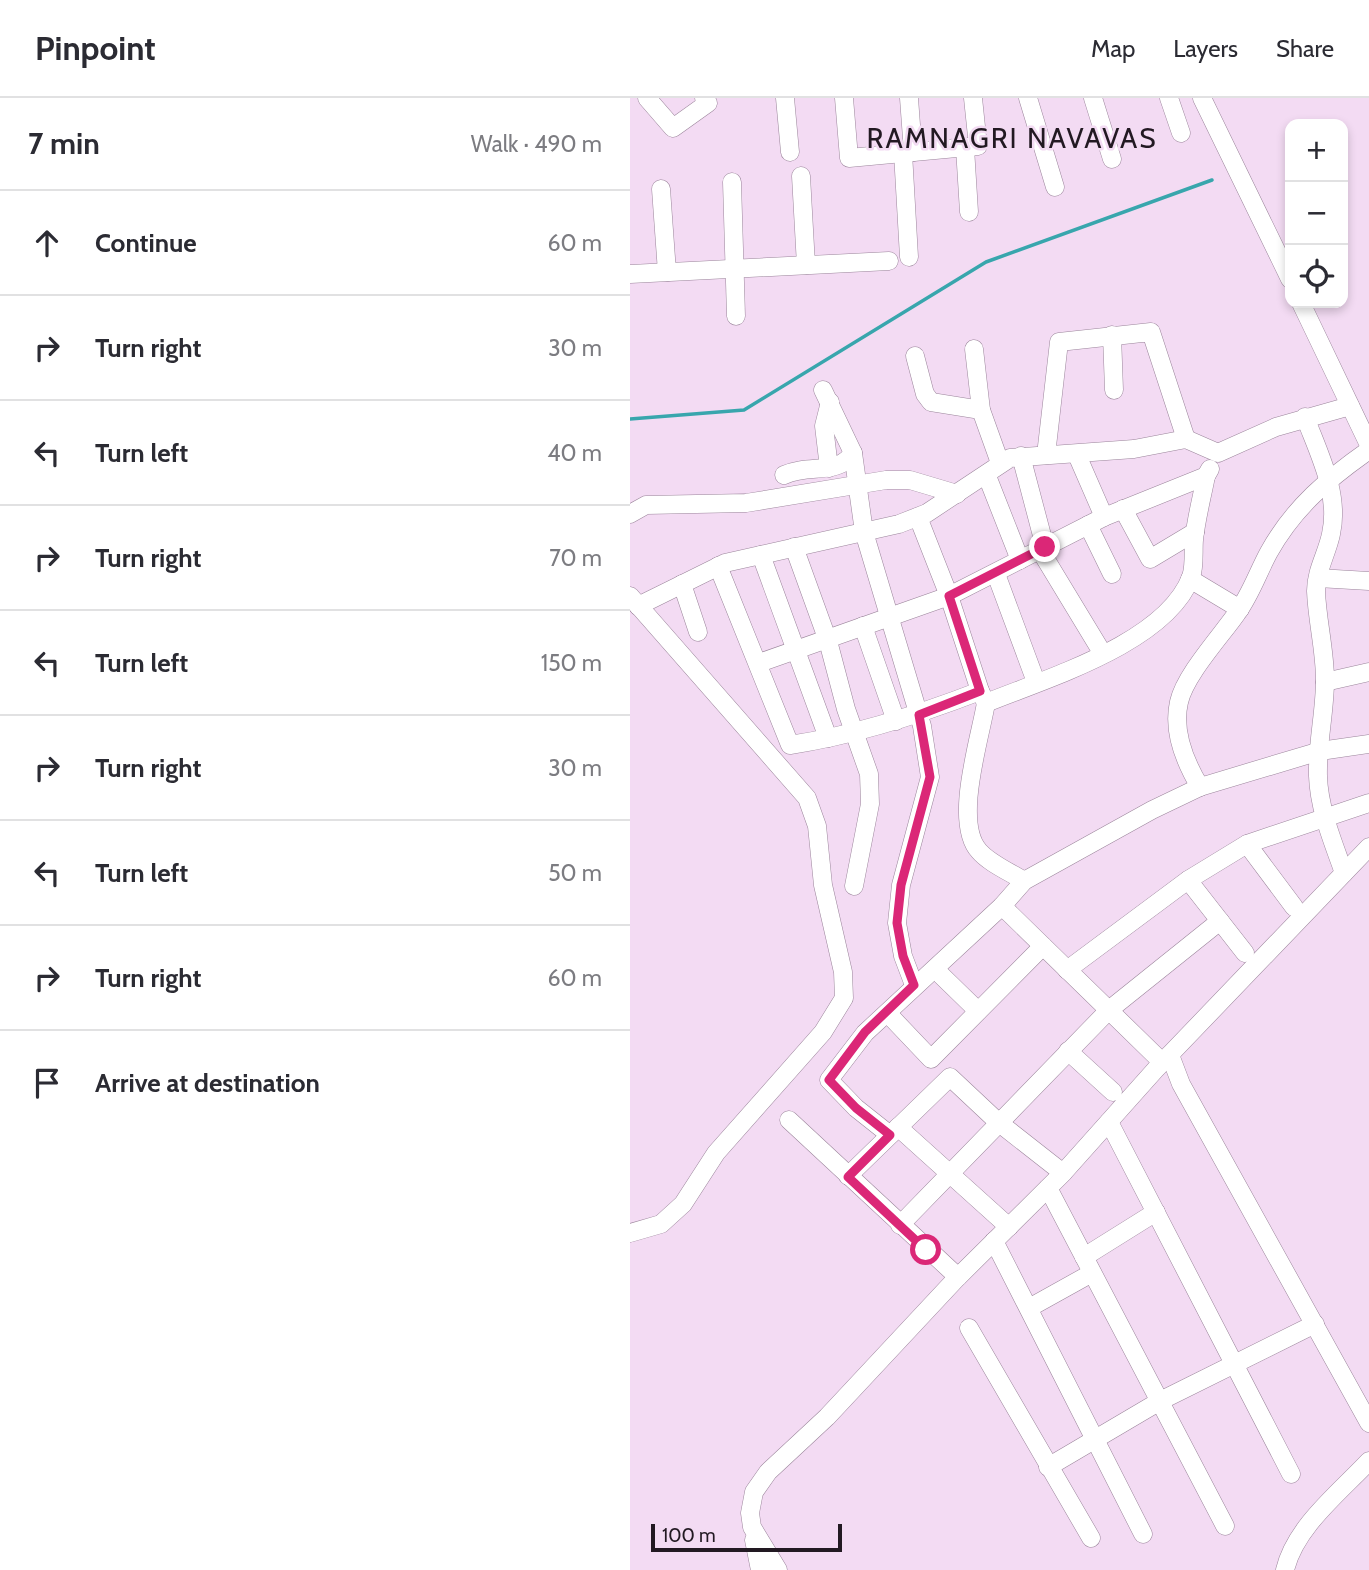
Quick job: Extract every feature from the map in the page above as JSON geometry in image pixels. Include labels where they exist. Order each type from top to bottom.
[{"type":"street","points":[[647,98],[673,128],[708,103],[704,98]]},
{"type":"street","points":[[785,98],[790,152]]},
{"type":"street","points":[[844,98],[849,158],[978,146],[972,98]]},
{"type":"street","points":[[909,98],[909,257]]},
{"type":"street","points":[[1028,98],[1055,187]]},
{"type":"street","points":[[1093,98],[1112,159]]},
{"type":"street","points":[[1169,98],[1181,133]]},
{"type":"street","points":[[1202,98],[1285,269]]},
{"type":"street","points":[[965,148],[969,212]]},
{"type":"street","points":[[801,176],[806,265]]},
{"type":"street","points":[[732,182],[736,316]]},
{"type":"street","points":[[661,189],[667,272]]},
{"type":"street","points":[[630,274],[889,261]]},
{"type":"street","points":[[1200,787],[1188,768],[1178,736],[1179,701],[1188,682],[1240,609],[1292,515],[1328,479],[1369,447],[1303,308]]},
{"type":"street","points":[[1046,455],[1059,342],[1112,335],[1151,332],[1186,439]]},
{"type":"street","points":[[1112,335],[1114,390]]},
{"type":"street","points":[[974,349],[981,410],[993,469],[1020,561]]},
{"type":"street","points":[[915,356],[925,394],[931,402],[981,410]]},
{"type":"street","points":[[830,468],[824,426],[827,396],[853,453],[864,532],[919,715],[930,777],[901,885],[897,923],[903,956],[914,985]]},
{"type":"street","points":[[718,566],[790,745],[855,733],[1036,682],[1103,654],[1158,621],[1181,597],[1190,579],[1195,532],[1206,477],[1218,453],[1305,417],[1350,406]]},
{"type":"street","points":[[1305,417],[1328,479],[1334,508],[1331,534],[1316,591],[1324,637],[1325,682],[1318,776],[1325,819],[1344,873]]},
{"type":"street","points":[[630,1233],[661,1224],[683,1204],[716,1153],[823,1031],[844,999],[843,972],[823,885],[817,827],[807,798],[634,601],[682,584],[718,566],[918,517],[993,469],[1021,456],[1077,455],[1186,439],[1218,453]]},
{"type":"street","points":[[784,475],[798,469],[830,468],[847,462],[853,453]]},
{"type":"street","points":[[1077,455],[1112,574]]},
{"type":"street","points":[[1021,456],[1043,548],[1103,654]]},
{"type":"street","points":[[759,663],[828,641],[891,615],[949,596],[1096,521],[1206,477]]},
{"type":"street","points":[[630,514],[646,505],[746,503],[910,480],[957,494]]},
{"type":"street","points":[[1123,509],[1150,559],[1195,532]]},
{"type":"street","points":[[918,517],[949,596],[983,697],[978,751],[968,780],[971,839],[979,852],[1024,881]]},
{"type":"street","points":[[794,547],[828,641],[869,774],[870,804],[854,886]]},
{"type":"street","points":[[761,555],[828,738]]},
{"type":"street","points":[[996,574],[1036,682]]},
{"type":"street","points":[[1318,578],[1369,581]]},
{"type":"street","points":[[1190,579],[1240,609]]},
{"type":"street","points":[[682,584],[698,632]]},
{"type":"street","points":[[863,626],[896,721]]},
{"type":"street","points":[[1325,682],[1369,672]]},
{"type":"street","points":[[1009,1227],[949,1171],[894,1131],[856,1108],[829,1080],[865,1032],[1002,906],[1024,881],[1152,810],[1200,787],[1320,751],[1369,744]]},
{"type":"street","points":[[1067,970],[1188,880],[1247,844],[1369,803]]},
{"type":"street","points":[[1247,844],[1294,907]]},
{"type":"street","points":[[760,1570],[750,1513],[754,1492],[768,1472],[827,1417],[958,1277],[1063,1174],[1166,1058],[1369,847]]},
{"type":"street","points":[[1188,880],[1245,953]]},
{"type":"street","points":[[1002,906],[1108,1010],[1166,1058],[1369,1423]]},
{"type":"street","points":[[900,1225],[949,1171],[1108,1010],[1220,921]]},
{"type":"street","points":[[893,1019],[931,1059],[1043,946]]},
{"type":"street","points":[[941,975],[978,1011]]},
{"type":"street","points":[[1068,1051],[1113,1093]]},
{"type":"street","points":[[848,1177],[950,1077],[998,1122],[1063,1174]]},
{"type":"street","points":[[789,1120],[958,1277]]},
{"type":"street","points":[[1109,1122],[1291,1474]]},
{"type":"street","points":[[1048,1188],[1225,1526]]},
{"type":"street","points":[[1029,1308],[1156,1212]]},
{"type":"street","points":[[995,1241],[1143,1534]]},
{"type":"street","points":[[1048,1467],[1160,1401],[1315,1324]]},
{"type":"street","points":[[970,1328],[1091,1538]]},
{"type":"street","points":[[1285,1570],[1289,1555],[1306,1529],[1369,1461]]},
{"type":"street","points":[[752,1527],[778,1570]]},
{"type":"waterway","points":[[630,419],[744,410],[986,262],[1212,180]]},
{"type":"district","name":"RAMNAGRI NAVAVAS","points":[[1012,138]]},
{"type":"route","points":[[926,1250],[848,1177],[890,1135],[856,1108],[829,1080],[865,1032],[914,985],[903,956],[897,923],[901,885],[923,812],[930,777],[919,715],[980,691],[949,596],[1045,547]]}]
